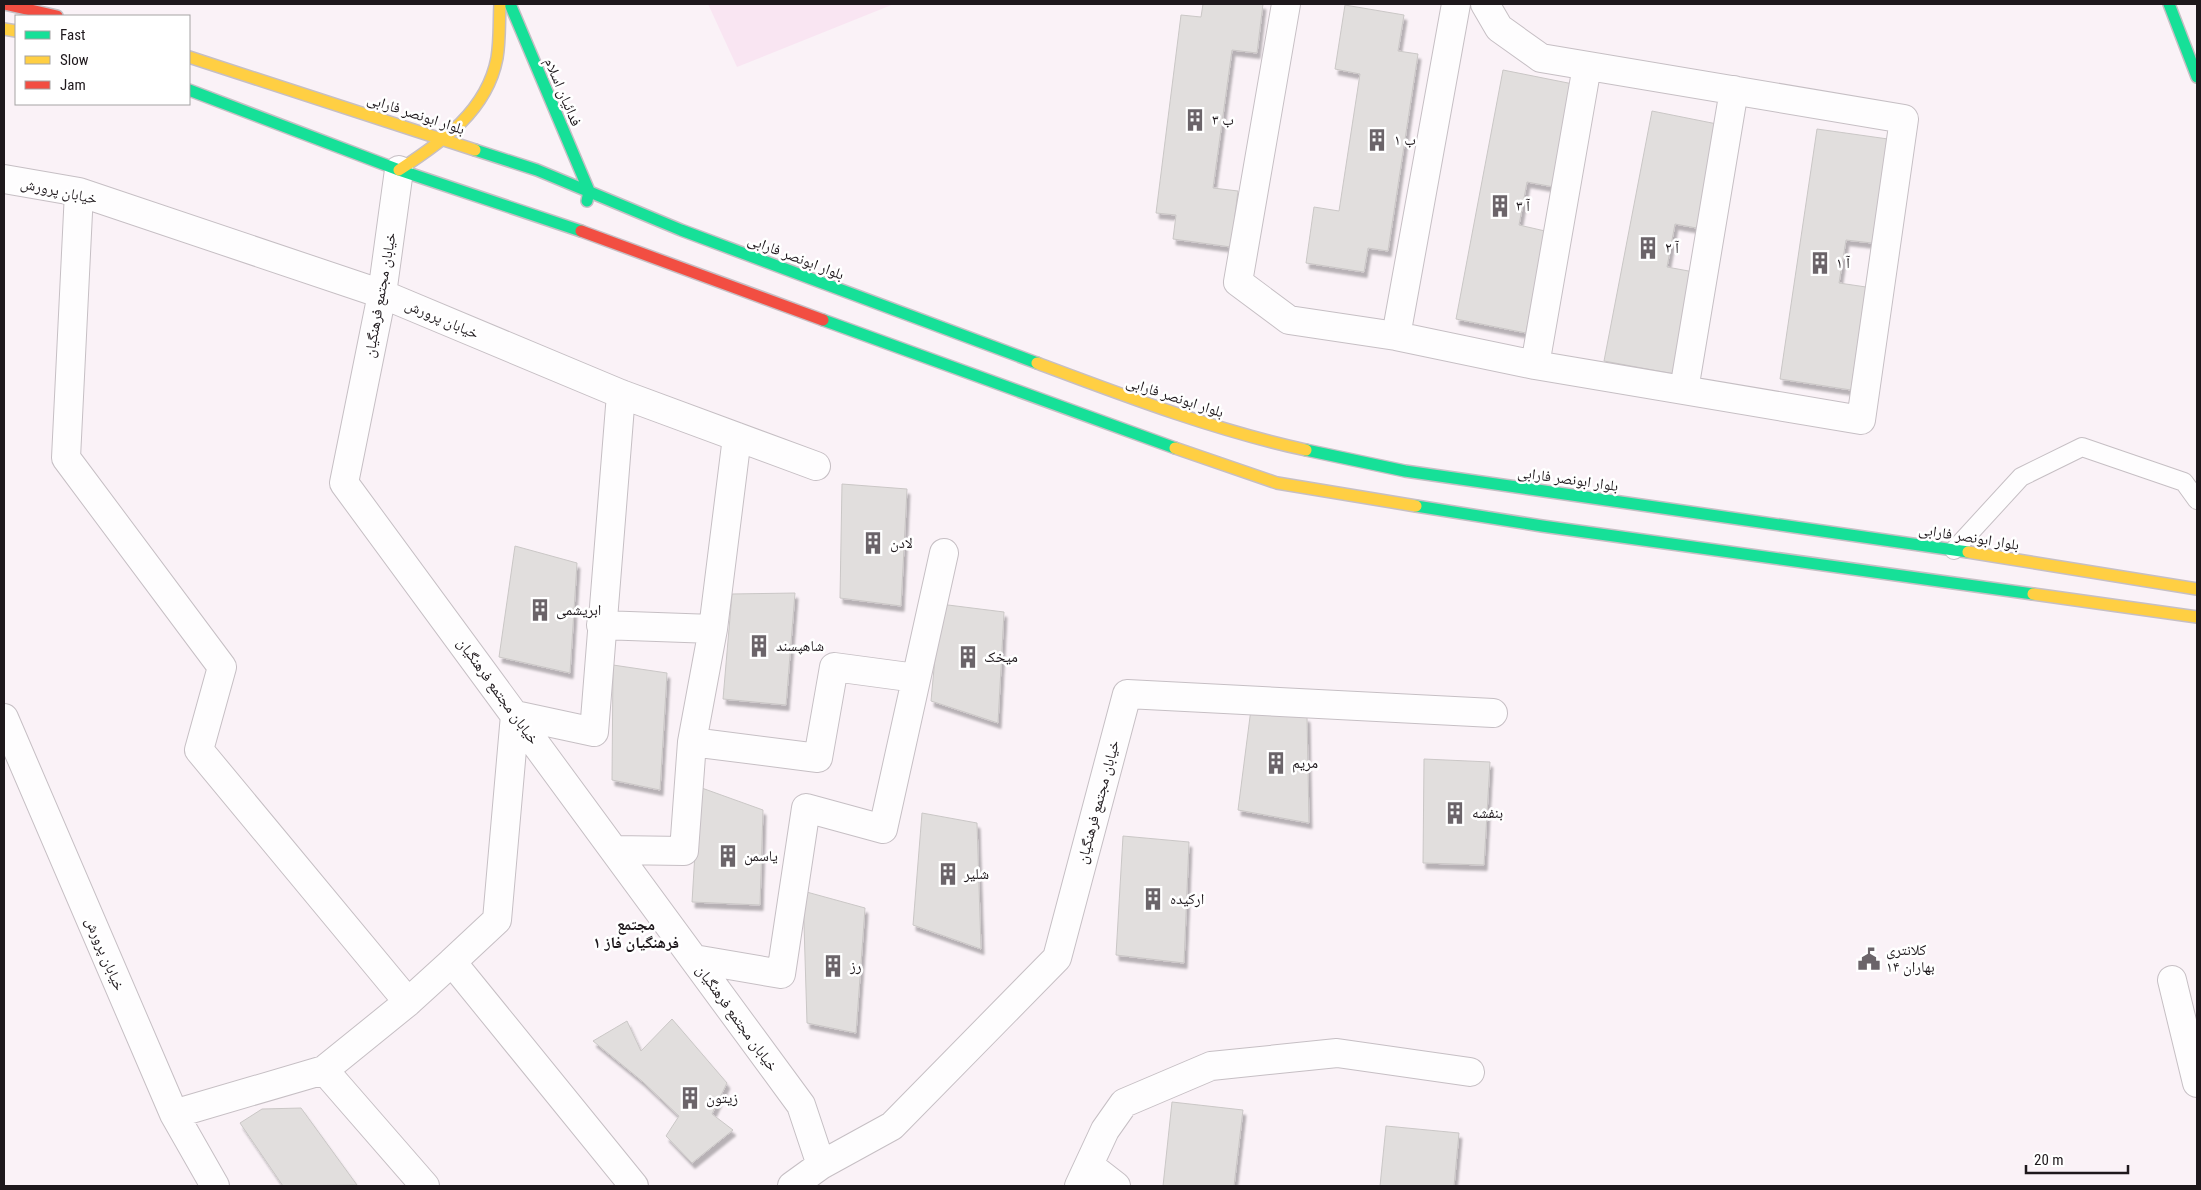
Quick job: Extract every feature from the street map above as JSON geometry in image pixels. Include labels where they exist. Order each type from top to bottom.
[{"type":"street","points":[[4,4],[53,15]]},
{"type":"street","points":[[399,170],[446,139],[460,126],[482,98],[495,63],[500,4]]},
{"type":"street","name":"فدائیان اسلام","points":[[510,4],[589,191]]},
{"type":"street","points":[[1286,4],[1238,282],[1290,320],[1396,336],[1535,365],[1861,420],[1904,119],[1541,58],[1499,28],[1485,4]]},
{"type":"street","points":[[1396,336],[1456,4]]},
{"type":"street","points":[[2169,4],[2197,77]]},
{"type":"street","name":"بلوار ابونصر فارابی","points":[[190,58],[446,139],[537,170],[690,233],[1132,400],[1261,440],[1405,471],[2197,590]]},
{"type":"street","points":[[1535,365],[1587,66]]},
{"type":"street","points":[[190,90],[399,170],[581,220],[1115,428],[1277,483],[1542,526],[1950,578],[2197,617]]},
{"type":"street","points":[[1684,390],[1734,90]]},
{"type":"street","name":"خیابان مجتمع فرهنگیان","points":[[399,170],[382,294],[344,482],[801,1105],[821,1166]]},
{"type":"street","name":"خیابان پرورش","points":[[4,179],[78,192],[382,294],[621,394],[816,466]]},
{"type":"street","points":[[581,220],[589,191]]},
{"type":"street","points":[[78,192],[66,458],[222,667],[199,750],[408,1002]]},
{"type":"street","points":[[174,1114],[324,1070],[408,1002],[497,920],[515,715],[594,732],[601,625],[621,394]]},
{"type":"street","points":[[614,850],[684,851],[692,742],[713,628],[738,437]]},
{"type":"street","points":[[694,959],[781,974],[806,808],[883,829],[944,554]]},
{"type":"street","points":[[601,625],[713,628]]},
{"type":"street","points":[[692,742],[818,758],[834,667],[916,678]]},
{"type":"street","name":"خیابان مجتمع فرهنگیان","points":[[792,1186],[821,1166],[892,1126],[1057,958],[1127,694],[1493,713]]},
{"type":"street","name":"خیابان پرورش","points":[[4,718],[174,1114],[216,1186]]},
{"type":"street","points":[[452,962],[634,1186]]},
{"type":"street","points":[[2172,980],[2197,1083]]},
{"type":"street","points":[[1116,1186],[1084,1175],[1105,1130],[1124,1102],[1211,1066],[1338,1053],[1470,1072]]},
{"type":"street","points":[[324,1070],[425,1186]]},
{"type":"lane","points":[[1953,554],[2021,477],[2082,447],[2184,482],[2197,500]]},
{"type":"shaded area","points":[[708,4],[894,4],[737,67]]},
{"type":"building","name":"ب ۳","points":[[1203,4],[1263,4],[1257,53],[1232,50],[1213,188],[1238,191],[1231,247],[1173,239],[1176,215],[1156,213],[1181,15],[1201,17]]},
{"type":"building","name":"ب ۱","points":[[1345,5],[1404,15],[1398,51],[1418,54],[1388,251],[1368,248],[1364,272],[1306,263],[1314,207],[1339,211],[1360,74],[1335,69]]},
{"type":"building","name":"آ ۳","points":[[1503,70],[1573,84],[1554,187],[1527,182],[1519,225],[1545,231],[1526,333],[1456,319]]},
{"type":"building","name":"آ ۲","points":[[1652,111],[1722,125],[1702,229],[1675,224],[1667,267],[1694,272],[1674,374],[1604,361]]},
{"type":"building","name":"آ ۱","points":[[1817,129],[1888,139],[1872,243],[1846,240],[1839,283],[1866,287],[1851,390],[1780,379]]},
{"type":"building","name":"لادن","points":[[842,484],[907,489],[901,606],[840,598]]},
{"type":"building","name":"ابریشمی","points":[[515,546],[577,563],[570,673],[499,657]]},
{"type":"building","name":"شاهپسند","points":[[795,593],[786,705],[723,699],[732,594]]},
{"type":"building","name":"میخک","points":[[940,604],[1004,612],[998,723],[931,701]]},
{"type":"building","points":[[613,665],[667,673],[660,790],[612,780]]},
{"type":"building","name":"مریم","points":[[1251,709],[1307,717],[1309,823],[1238,810]]},
{"type":"building","name":"بنفشه","points":[[1424,759],[1490,762],[1484,865],[1423,863]]},
{"type":"building","name":"یاسمن","points":[[699,787],[763,810],[760,905],[692,902]]},
{"type":"building","name":"شلیر","points":[[922,813],[977,823],[981,949],[913,925]]},
{"type":"building","name":"ارکیده","points":[[1123,836],[1189,842],[1184,963],[1116,955]]},
{"type":"building","name":"رز","points":[[803,891],[865,908],[856,1033],[807,1023]]},
{"type":"building","name":"زیتون","points":[[672,1019],[727,1083],[712,1114],[733,1130],[692,1163],[666,1136],[679,1116],[642,1081],[593,1041],[627,1021],[641,1051]]},
{"type":"building","points":[[1172,1102],[1243,1110],[1234,1186],[1163,1186]]},
{"type":"building","points":[[301,1108],[357,1185],[283,1186],[240,1123],[262,1109]]},
{"type":"building","points":[[1386,1126],[1459,1133],[1454,1186],[1380,1186]]},
{"type":"traffic: fast","points":[[510,4],[589,191],[587,201]]},
{"type":"traffic: fast","points":[[2169,4],[2197,77]]},
{"type":"traffic: fast","points":[[190,90],[399,170],[581,231]]},
{"type":"traffic: fast","points":[[475,150],[537,170],[681,230],[1037,363]]},
{"type":"traffic: fast","points":[[823,320],[1175,448]]},
{"type":"traffic: fast","points":[[1306,450],[1405,471],[1968,552]]},
{"type":"traffic: fast","points":[[1416,506],[1542,526],[2033,594]]},
{"type":"traffic: slow","points":[[399,170],[446,136],[473,109],[484,94],[492,77],[497,58],[500,4]]},
{"type":"traffic: slow","points":[[4,29],[15,31]]},
{"type":"traffic: slow","points":[[190,57],[475,150]]},
{"type":"traffic: slow","points":[[1037,363],[1137,400],[1238,433],[1306,450]]},
{"type":"traffic: slow","points":[[1175,448],[1277,483],[1416,506]]},
{"type":"traffic: slow","points":[[1968,552],[2197,589]]},
{"type":"traffic: slow","points":[[2033,594],[2197,617]]},
{"type":"traffic: jam","points":[[4,4],[53,15]]},
{"type":"traffic: jam","points":[[581,231],[823,320]]},
{"type":"place","name":"ب ۳","points":[[1195,120]]},
{"type":"place","name":"ب ۱","points":[[1377,140]]},
{"type":"place","name":"آ ۳","points":[[1500,206]]},
{"type":"place","name":"آ ۲","points":[[1648,248]]},
{"type":"place","name":"آ ۱","points":[[1820,263]]},
{"type":"place","name":"لادن","points":[[873,543]]},
{"type":"place","name":"ابریشمی","points":[[540,610]]},
{"type":"place","name":"شاهپسند","points":[[759,646]]},
{"type":"place","name":"میخک","points":[[968,657]]},
{"type":"place","name":"مریم","points":[[1276,763]]},
{"type":"place","name":"بنفشه","points":[[1455,813]]},
{"type":"place","name":"یاسمن","points":[[728,856]]},
{"type":"place","name":"شلیر","points":[[948,874]]},
{"type":"place","name":"ارکیده","points":[[1153,899]]},
{"type":"place","name":"کلانتری ۱۴ بهاران","points":[[1869,959]]},
{"type":"place","name":"رز","points":[[833,966]]},
{"type":"place","name":"زیتون","points":[[690,1098]]},
{"type":"district","name":"مجتمع فرهنگیان فاز ۱","points":[[636,933]]}]
